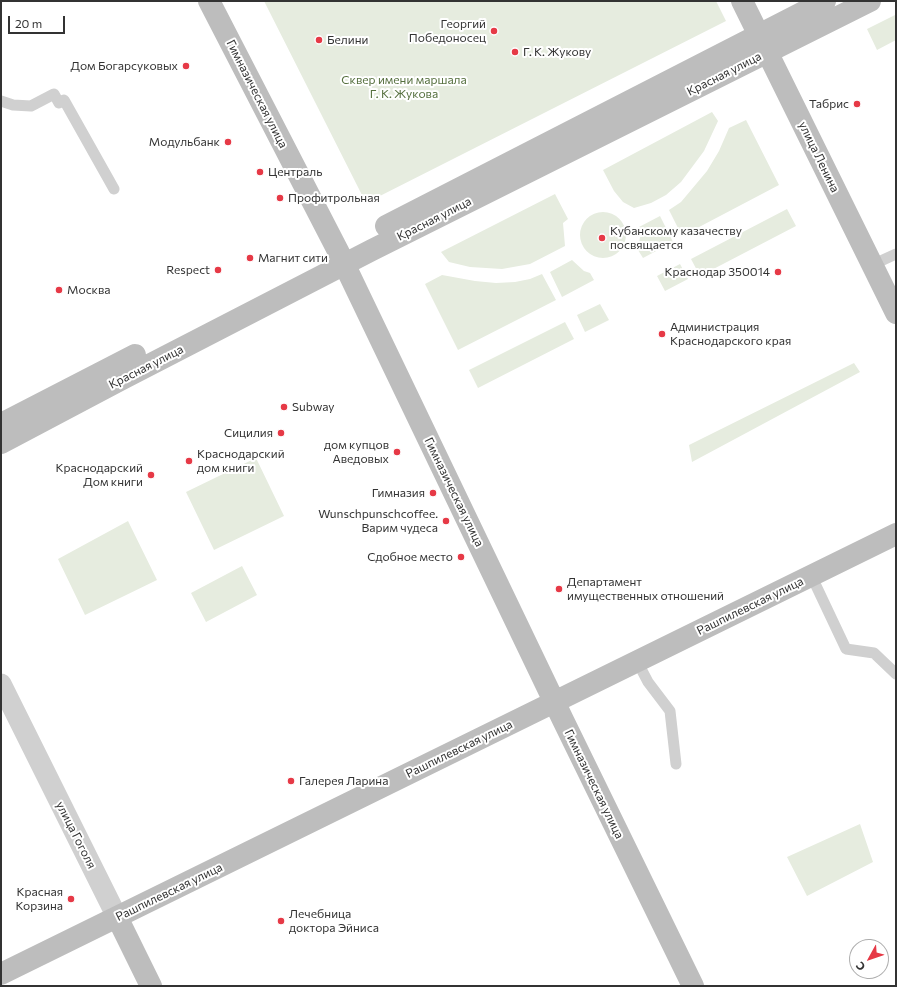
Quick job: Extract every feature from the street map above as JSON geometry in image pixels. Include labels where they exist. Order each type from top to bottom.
[{"type":"street","name":"Гимназическая улица","points":[[209,1],[341,257],[554,702],[693,986]]},
{"type":"street","name":"улица Ленина","points":[[742,1],[896,313]]},
{"type":"street","name":"Красная улица","points":[[763,43],[825,1]]},
{"type":"street","name":"Красная улица","points":[[1,424],[341,257],[763,43],[870,1]]},
{"type":"street","name":"Красная улица","points":[[1,443],[122,379],[341,257]]},
{"type":"street","name":"Рашпилевская улица","points":[[1,974],[896,534]]},
{"type":"street","name":"улица Гоголя","points":[[1,684],[151,986]]},
{"type":"lane","points":[[1,101],[13,105],[32,106],[54,94],[59,103],[64,100],[114,189]]},
{"type":"lane","points":[[872,265],[896,254]]},
{"type":"lane","points":[[811,575],[846,649],[874,653],[896,674]]},
{"type":"lane","points":[[637,661],[648,682],[670,711],[676,764]]},
{"type":"green space","name":"Сквер имени маршала Г. К. Жукова","points":[[264,1],[716,1],[726,21],[366,203]]},
{"type":"green space","points":[[895,15],[896,40],[877,50],[867,29]]},
{"type":"green space","points":[[712,112],[718,121],[704,151],[681,182],[666,195],[651,203],[634,208],[623,202],[614,191],[603,170]]},
{"type":"green space","points":[[746,120],[779,185],[682,236],[669,210],[681,202],[707,171],[719,151],[729,128]]},
{"type":"green space","points":[[555,194],[568,219],[563,223],[565,246],[530,264],[502,269],[470,267],[449,262],[441,252]]},
{"type":"green space","points":[[787,209],[796,226],[700,276],[691,259]]},
{"type":"green space","points":[[603,212],[616,216],[622,222],[626,235],[622,248],[616,254],[603,258],[590,254],[584,248],[580,235],[584,222],[590,216]]},
{"type":"green space","points":[[660,216],[673,242],[643,258],[638,250],[640,237],[639,227]]},
{"type":"green space","points":[[572,260],[584,271],[590,273],[594,280],[562,297],[550,272]]},
{"type":"green space","points":[[680,264],[688,279],[665,291],[657,276]]},
{"type":"green space","points":[[542,274],[556,300],[458,350],[425,284],[442,275],[496,283],[515,282],[530,279]]},
{"type":"green space","points":[[600,304],[609,320],[585,332],[577,315]]},
{"type":"green space","points":[[565,322],[574,339],[478,388],[469,370]]},
{"type":"green space","points":[[854,363],[860,372],[692,462],[689,445]]},
{"type":"green space","points":[[256,458],[284,516],[214,550],[186,492]]},
{"type":"green space","points":[[128,521],[157,580],[85,615],[58,559]]},
{"type":"green space","points":[[242,566],[257,595],[206,622],[191,593]]},
{"type":"green space","points":[[860,824],[873,862],[807,896],[787,857]]},
{"type":"place","name":"Георгий Победоносец","points":[[494,31]]},
{"type":"place","name":"Белини","points":[[319,40]]},
{"type":"place","name":"Г. К. Жукову","points":[[515,52]]},
{"type":"place","name":"Дом Богарсуковых","points":[[186,66]]},
{"type":"place","name":"Табрис","points":[[857,104]]},
{"type":"place","name":"Модульбанк","points":[[228,142]]},
{"type":"place","name":"Централь","points":[[260,172]]},
{"type":"place","name":"Профитрольная","points":[[280,198]]},
{"type":"place","name":"Кубанскому казачеству посвящается","points":[[602,238]]},
{"type":"place","name":"Магнит сити","points":[[250,258]]},
{"type":"place","name":"Respect","points":[[218,270]]},
{"type":"place","name":"Краснодар 350014","points":[[778,272]]},
{"type":"place","name":"Москва","points":[[59,290]]},
{"type":"place","name":"Администрация Краснодарского края","points":[[662,334]]},
{"type":"place","name":"Subway","points":[[284,407]]},
{"type":"place","name":"Сицилия","points":[[281,433]]},
{"type":"place","name":"дом купцов Аведовых","points":[[397,452]]},
{"type":"place","name":"Краснодарский дом книги","points":[[189,461]]},
{"type":"place","name":"Краснодарский Дом книги","points":[[151,475]]},
{"type":"place","name":"Гимназия","points":[[433,493]]},
{"type":"place","name":"Wunschpunschcoffee. Варим чудеса","points":[[446,521]]},
{"type":"place","name":"Сдобное место","points":[[461,557]]},
{"type":"place","name":"Департамент имущественных отношений","points":[[559,589]]},
{"type":"place","name":"Галерея Ларина","points":[[291,781]]},
{"type":"place","name":"Красная Корзина","points":[[71,899]]},
{"type":"place","name":"Лечебница доктора Эйниса","points":[[281,921]]}]
